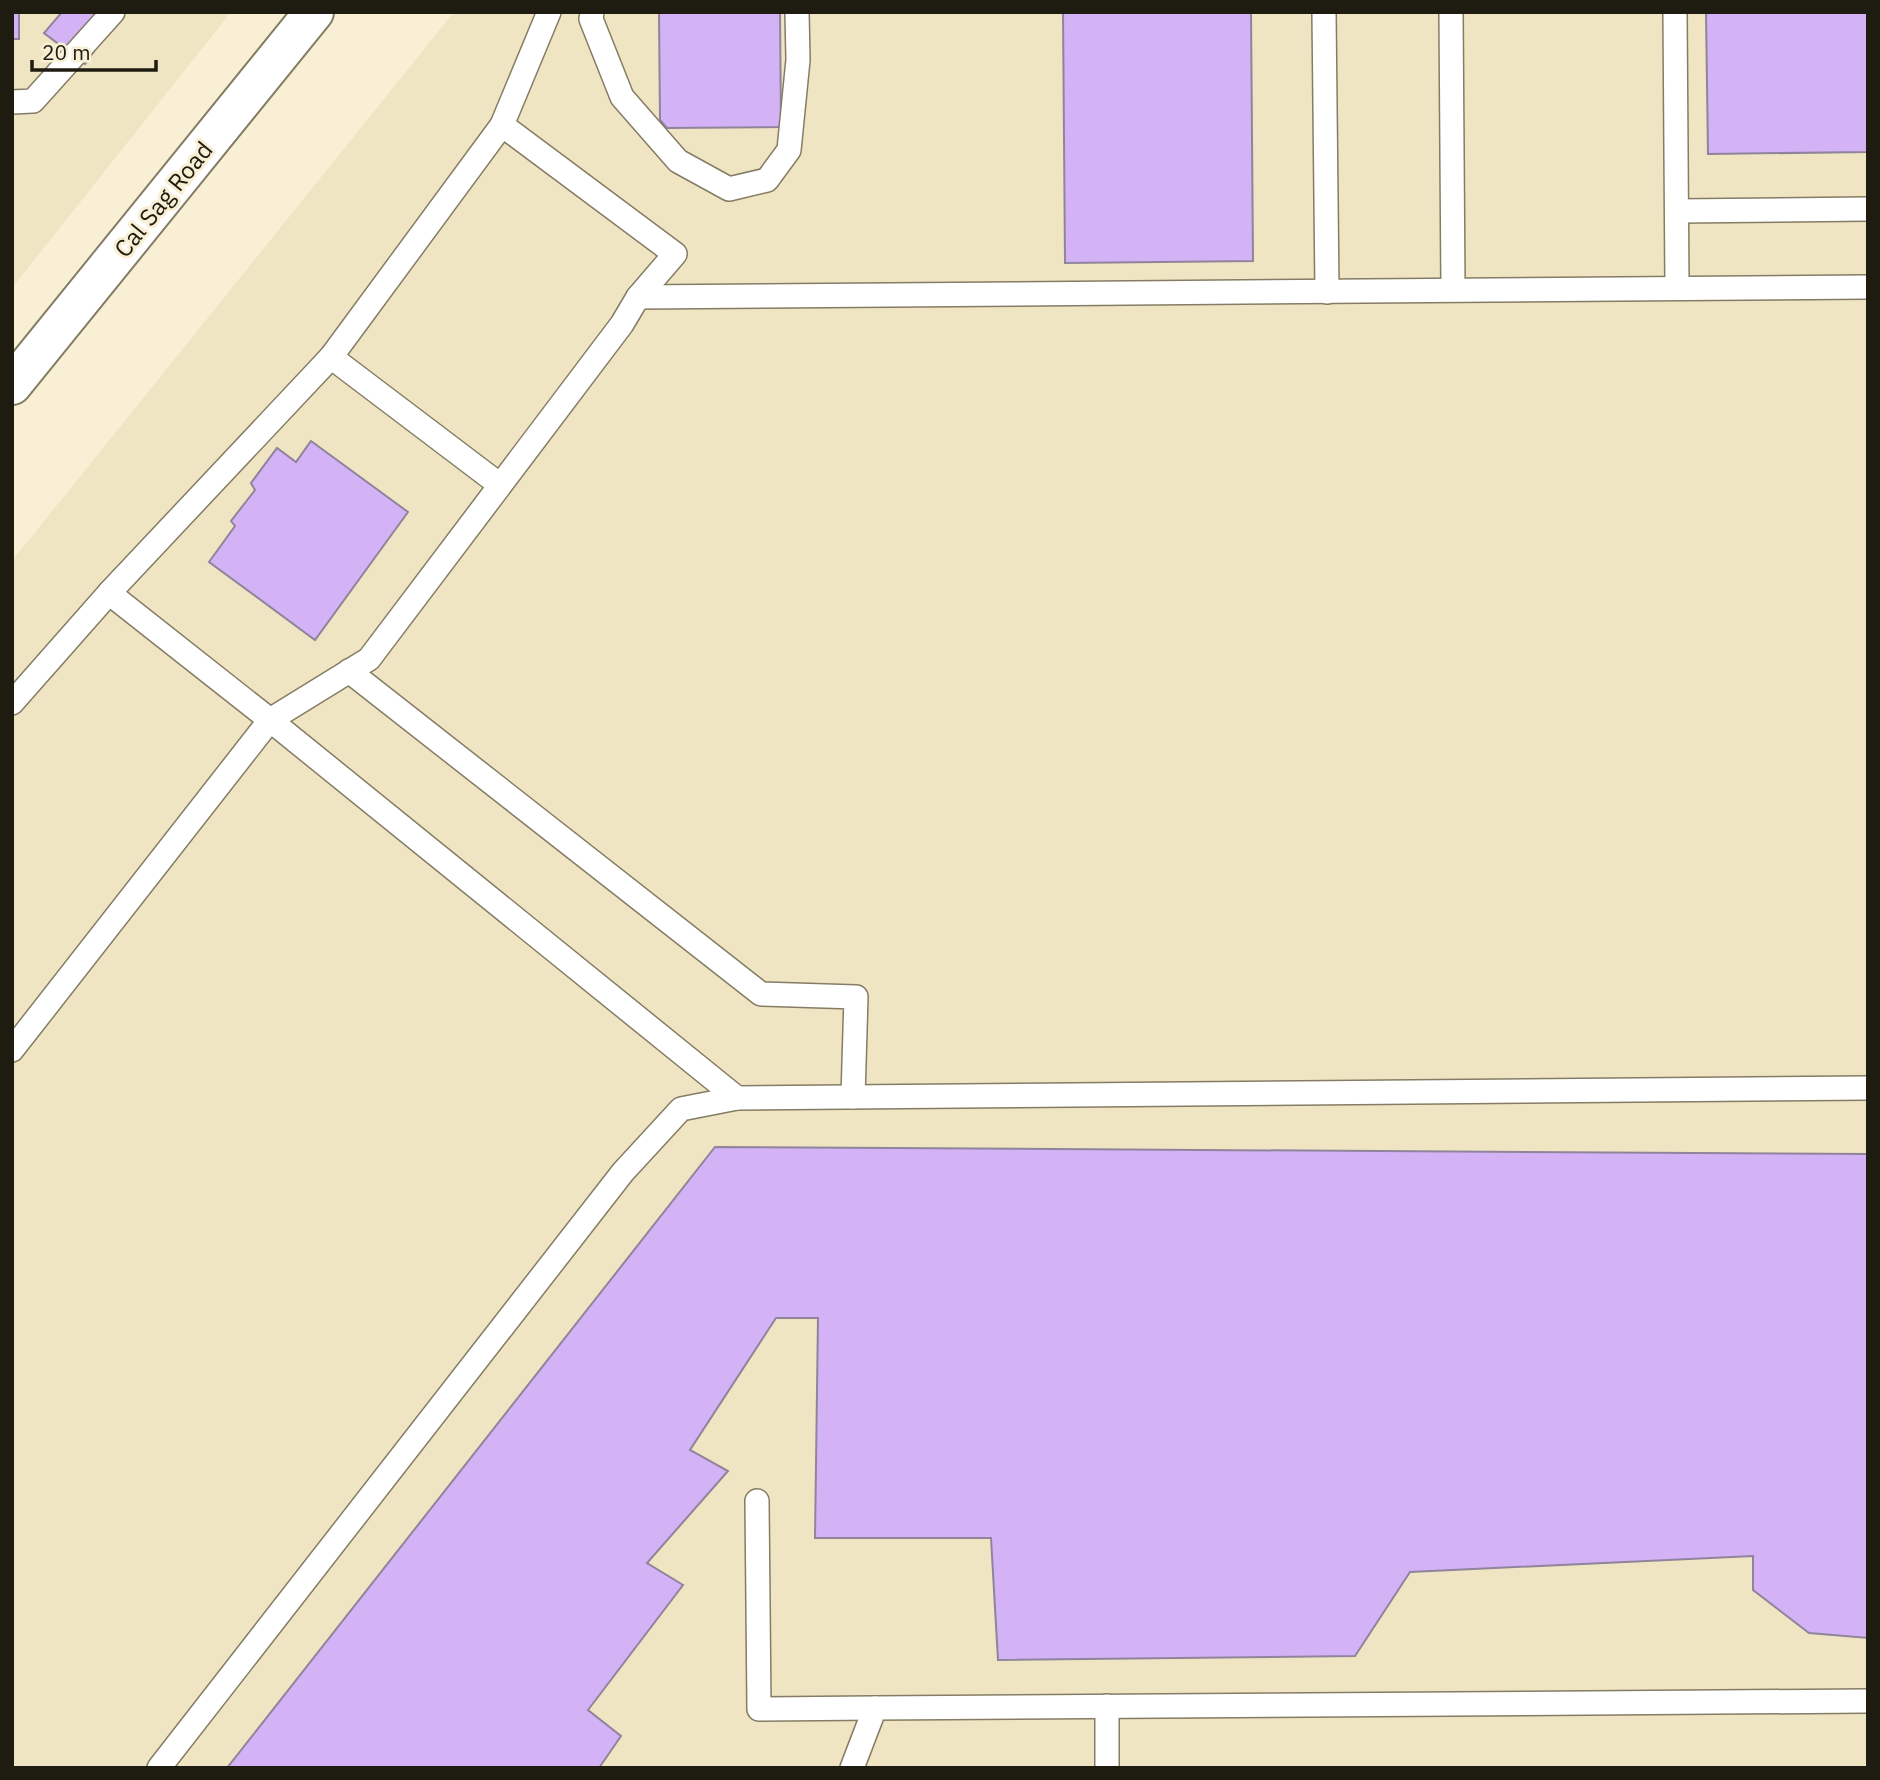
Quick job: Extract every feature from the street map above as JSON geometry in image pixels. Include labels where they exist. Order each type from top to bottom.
[{"type":"main road","name":"Cal Sag Road","points":[[14,379],[314,12]]},
{"type":"lane","points":[[12,102],[33,101],[113,12]]},
{"type":"lane","points":[[12,703],[109,593],[331,357],[502,125],[548,12]]},
{"type":"lane","points":[[592,12],[591,19],[622,97],[678,161],[729,189],[767,180],[789,150],[798,60],[797,12]]},
{"type":"lane","points":[[1324,12],[1326,292]]},
{"type":"lane","points":[[1451,12],[1453,290]]},
{"type":"lane","points":[[1675,12],[1677,288]]},
{"type":"lane","points":[[12,1050],[270,719],[369,659],[622,324],[638,297],[675,254],[502,125]]},
{"type":"lane","points":[[1676,211],[1868,209]]},
{"type":"lane","points":[[638,297],[1868,287]]},
{"type":"lane","points":[[331,357],[500,485]]},
{"type":"lane","points":[[109,593],[270,719],[737,1098]]},
{"type":"lane","points":[[349,671],[761,994],[856,997],[853,1097]]},
{"type":"lane","points":[[159,1768],[623,1172],[681,1109],[737,1098],[1868,1088]]},
{"type":"lane","points":[[757,1501],[759,1709],[1868,1701]]},
{"type":"lane","points":[[1107,1706],[1107,1768]]},
{"type":"lane","points":[[852,1768],[875,1708]]},
{"type":"shaded area","points":[[12,12],[231,12],[12,288]]},
{"type":"shaded area","points":[[454,12],[1868,12],[1868,1768],[12,1768],[12,561]]},
{"type":"building","points":[[12,12],[19,12],[19,39],[12,39]]},
{"type":"building","points":[[62,12],[121,12],[85,64],[44,33]]},
{"type":"building","points":[[659,12],[780,12],[781,127],[667,128],[660,120]]},
{"type":"building","points":[[1063,12],[1251,12],[1253,261],[1065,263]]},
{"type":"building","points":[[1706,12],[1868,12],[1868,152],[1708,154]]},
{"type":"building","points":[[311,441],[408,512],[315,640],[209,562],[235,526],[231,521],[255,490],[251,483],[277,448],[296,462]]},
{"type":"building","points":[[715,1147],[1868,1154],[1868,1638],[1809,1633],[1753,1590],[1753,1556],[1410,1572],[1355,1656],[998,1660],[991,1538],[815,1538],[818,1318],[776,1318],[690,1450],[728,1471],[647,1563],[683,1585],[588,1710],[621,1736],[599,1768],[227,1768]]}]
